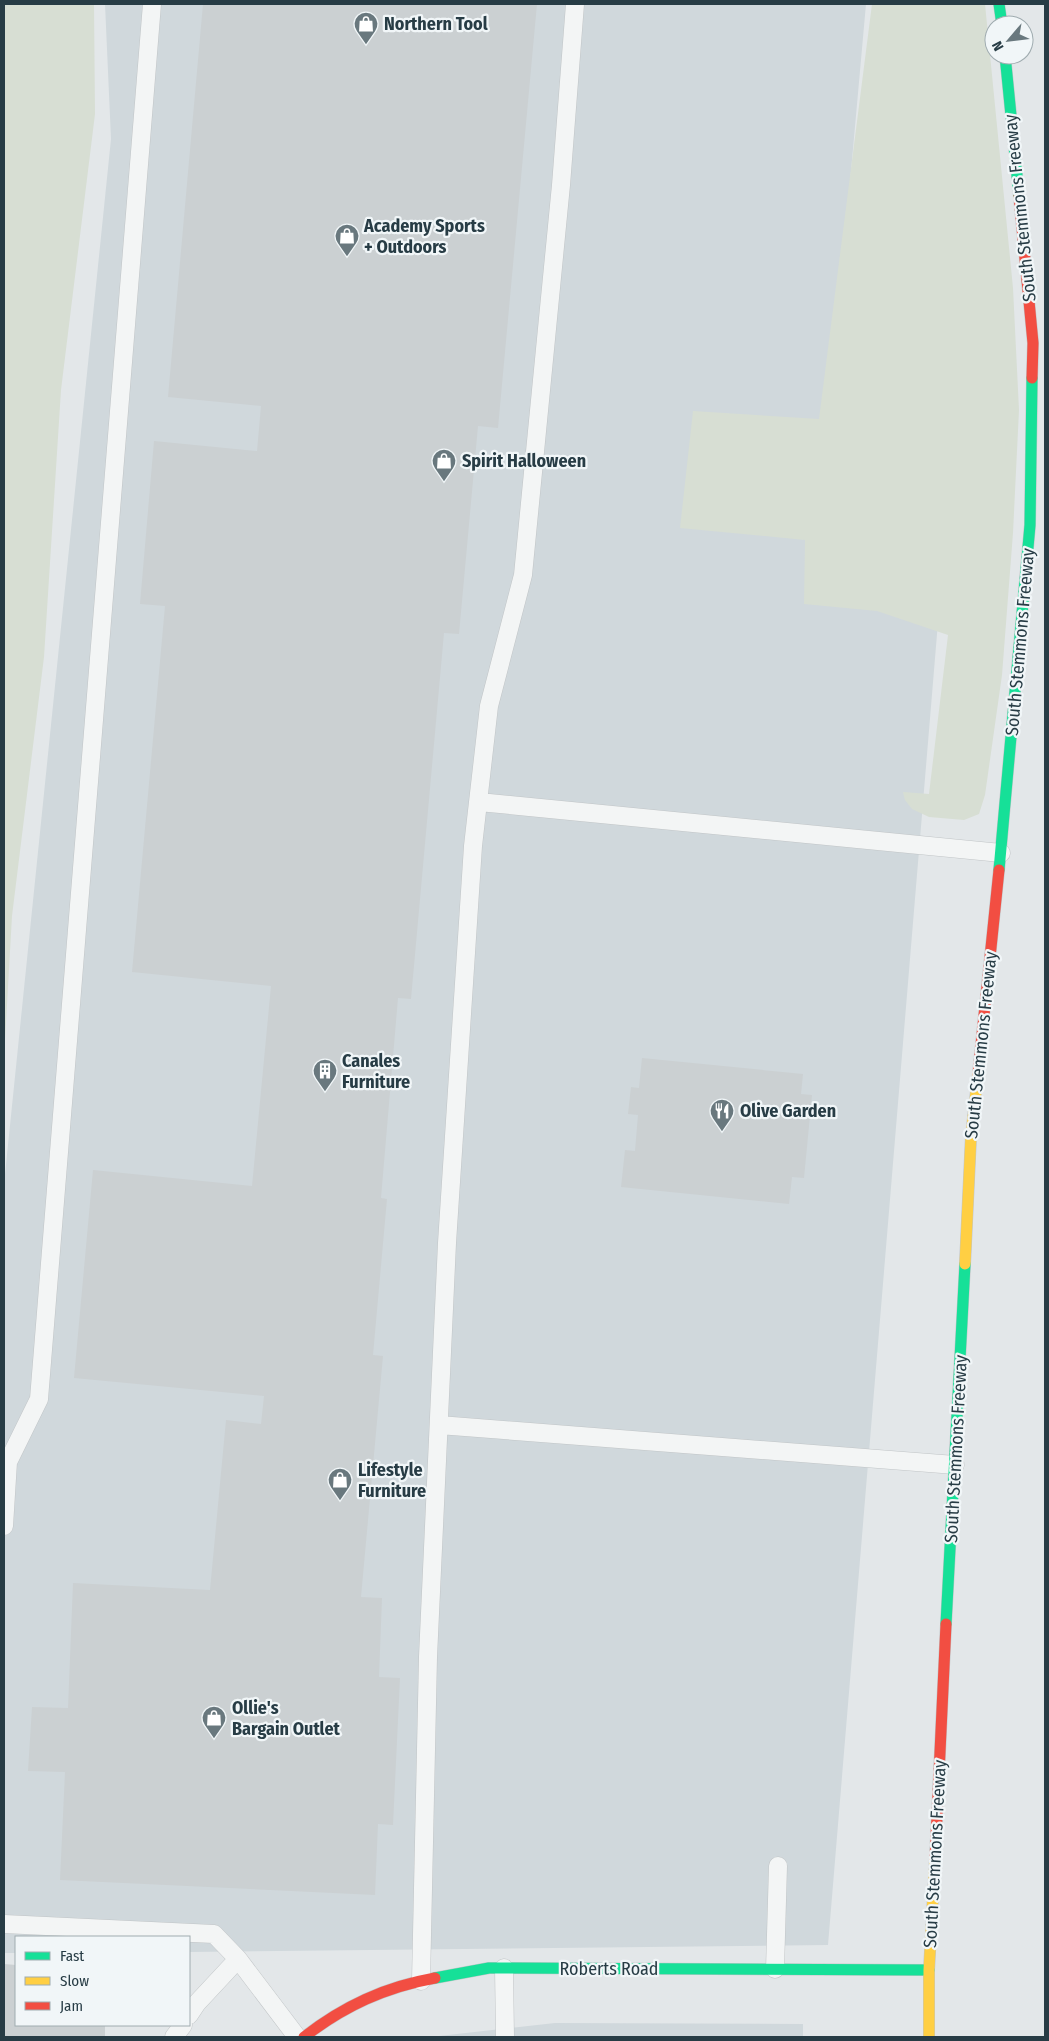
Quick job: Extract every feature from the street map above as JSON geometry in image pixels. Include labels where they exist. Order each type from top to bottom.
[{"type":"main road","name":"South Stemmons Freeway","points":[[929,2037],[930,1970],[971,1136],[1000,853],[1030,525],[1033,343],[1005,65]]},
{"type":"main road","name":"Roberts Road","points":[[304,2037],[326,2020],[350,2006],[381,1992],[421,1981],[489,1968],[930,1970]]},
{"type":"lane","points":[[4,1526],[8,1462],[39,1398],[152,4]]},
{"type":"lane","points":[[421,1981],[428,1656],[447,1243],[473,846],[489,706],[524,575],[562,175],[575,4]]},
{"type":"lane","points":[[479,802],[1000,853]]},
{"type":"lane","points":[[439,1425],[955,1465]]},
{"type":"lane","points":[[775,1969],[778,1866]]},
{"type":"lane","points":[[4,1924],[214,1934],[238,1959],[297,2037]]},
{"type":"lane","points":[[190,2014],[197,2003],[238,1959]]},
{"type":"lane","points":[[504,1968],[505,2037]]},
{"type":"lane","points":[[174,2037],[182,2026]]},
{"type":"shaded area","points":[[4,4],[94,4],[95,114],[61,390],[44,657],[12,916],[4,1058]]},
{"type":"shaded area","points":[[105,4],[866,4],[817,550],[943,562],[828,1945],[190,1952],[190,1936],[15,1936],[15,1953],[4,1953],[4,1184],[111,139]]},
{"type":"shaded area","points":[[872,4],[985,4],[984,65],[991,65],[1013,288],[1019,410],[1013,533],[1002,675],[985,795],[979,814],[964,820],[929,817],[912,809],[905,800],[903,792],[929,794],[948,635],[877,611],[804,604],[805,540],[680,528],[693,411],[819,419]]},
{"type":"shaded area","points":[[555,2023],[803,2024],[803,2037],[430,2037]]},
{"type":"building","points":[[203,4],[537,4],[498,428],[478,426],[459,634],[444,633],[411,999],[398,998],[381,1198],[387,1199],[373,1355],[383,1356],[361,1597],[382,1598],[379,1677],[400,1678],[393,1825],[378,1824],[375,1895],[60,1880],[65,1772],[28,1771],[32,1707],[68,1708],[73,1583],[210,1590],[226,1420],[261,1424],[264,1396],[74,1378],[93,1170],[252,1186],[271,986],[132,972],[165,606],[140,604],[154,441],[257,451],[261,406],[168,397]]},
{"type":"building","name":"Olive Garden","points":[[642,1058],[803,1074],[801,1094],[812,1095],[804,1178],[792,1177],[789,1204],[621,1187],[625,1150],[635,1151],[638,1115],[628,1114],[631,1087],[639,1088]]},
{"type":"building","points":[[4,1964],[15,1965],[15,2026],[105,2026],[105,2037],[4,2037]]},
{"type":"traffic: fast","points":[[999,4],[1001,15]]},
{"type":"traffic: fast","points":[[1006,65],[1019,196]]},
{"type":"traffic: fast","points":[[999,870],[1030,525],[1032,378]]},
{"type":"traffic: fast","points":[[946,1624],[965,1264]]},
{"type":"traffic: fast","points":[[435,1978],[489,1968],[929,1970]]},
{"type":"traffic: slow","points":[[965,1264],[971,1136],[978,1074]]},
{"type":"traffic: slow","points":[[929,2037],[929,1970],[935,1859]]},
{"type":"traffic: jam","points":[[1019,196],[1033,343],[1032,378]]},
{"type":"traffic: jam","points":[[978,1074],[999,870]]},
{"type":"traffic: jam","points":[[935,1859],[946,1624]]},
{"type":"traffic: jam","points":[[304,2037],[334,2016],[366,1999],[382,1992],[435,1978]]},
{"type":"place","name":"Northern Tool","points":[[366,45]]},
{"type":"place","name":"Academy Sports + Outdoors","points":[[347,257]]},
{"type":"place","name":"Spirit Halloween","points":[[444,482]]},
{"type":"place","name":"Canales Furniture","points":[[325,1092]]},
{"type":"place","name":"Olive Garden","points":[[722,1132]]},
{"type":"place","name":"Lifestyle Furniture","points":[[340,1501]]},
{"type":"place","name":"Ollie's Bargain Outlet","points":[[214,1739]]}]
